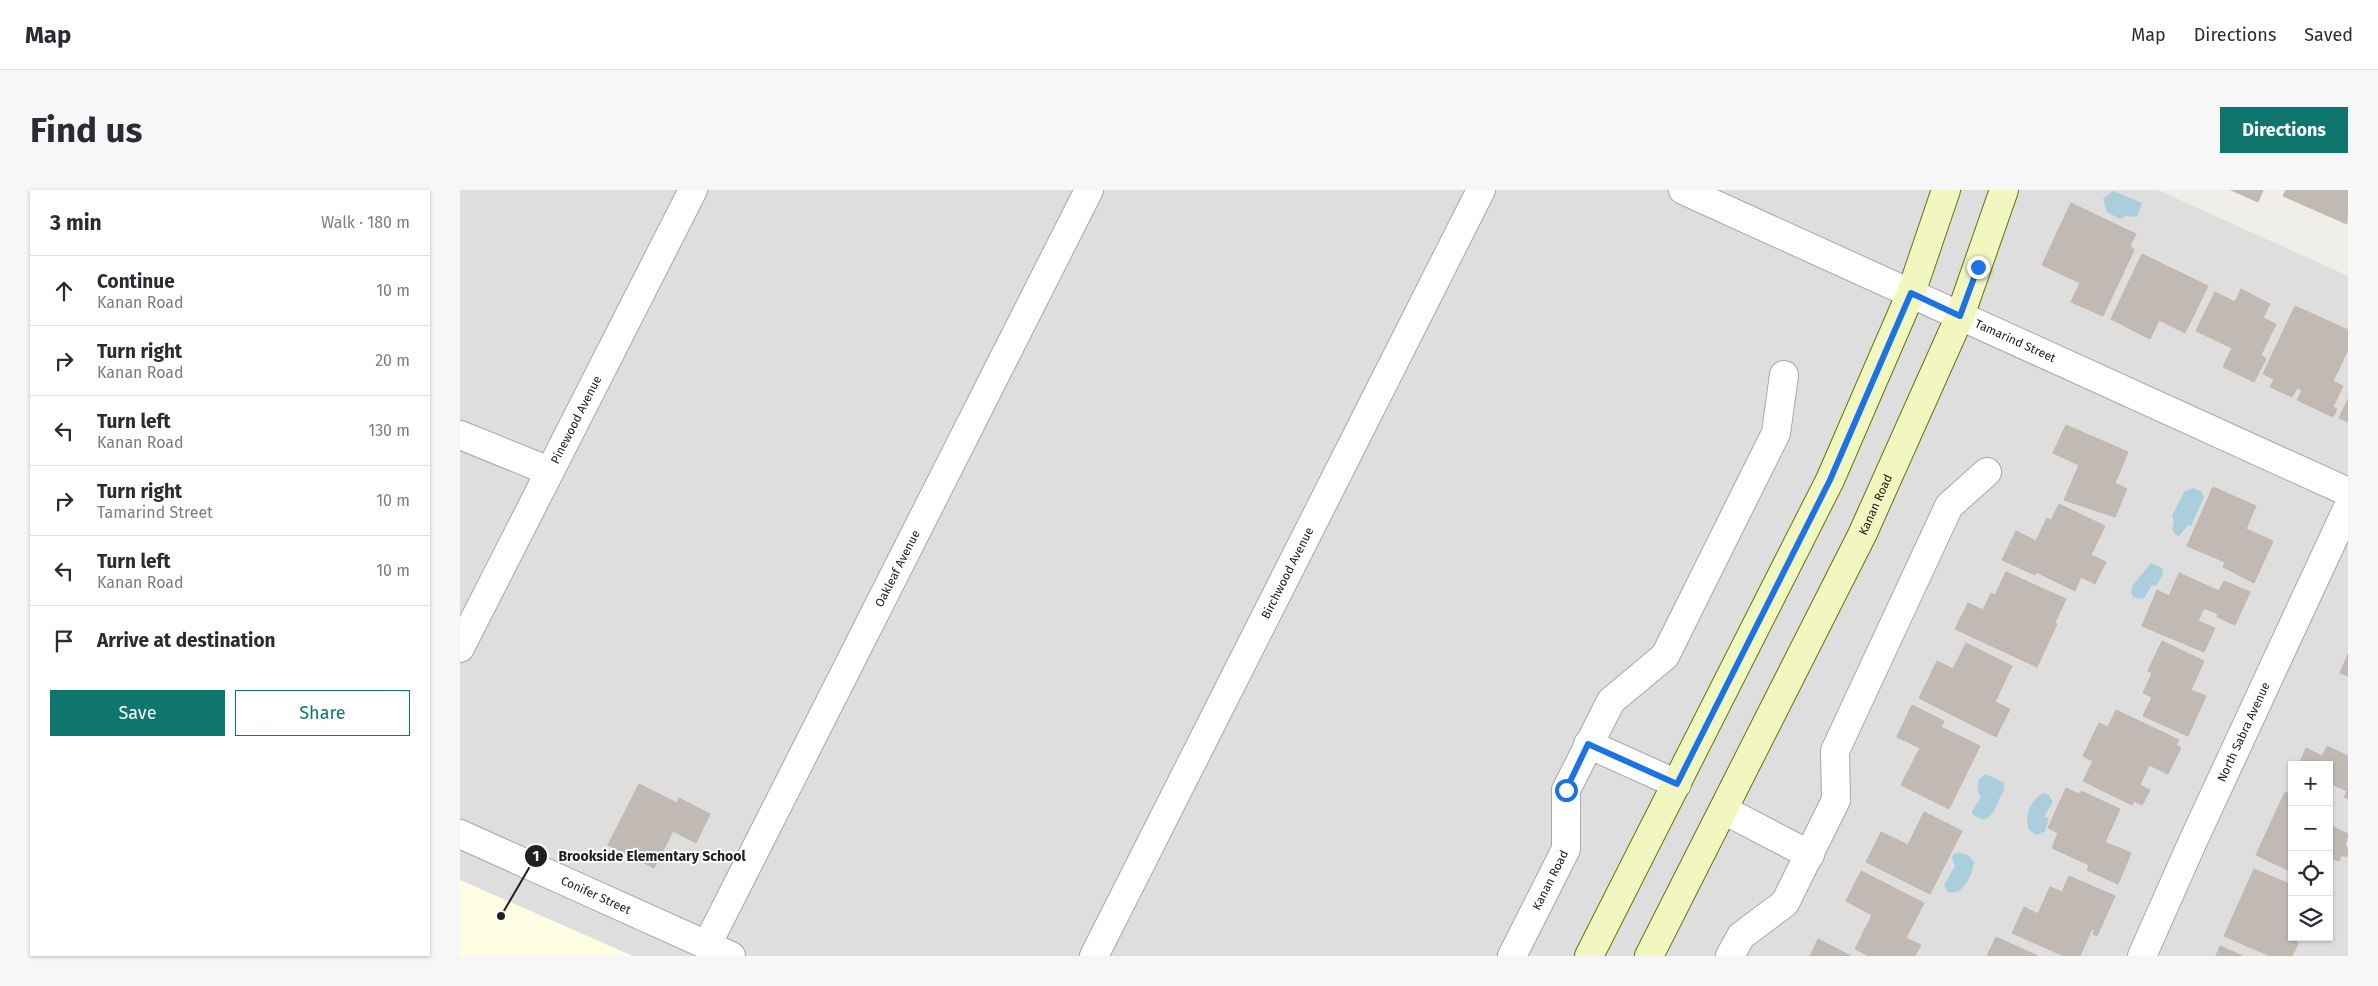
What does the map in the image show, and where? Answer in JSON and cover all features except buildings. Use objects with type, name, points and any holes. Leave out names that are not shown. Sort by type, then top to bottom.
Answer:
[{"type":"main road","points":[[1589,956],[1830,480],[1911,293],[1946,190]]},
{"type":"main road","name":"Kanan Road","points":[[1649,956],[1862,535],[1960,316],[2004,190]]},
{"type":"street","name":"Pinewood Avenue","points":[[460,648],[693,190]]},
{"type":"street","name":"Oakleaf Avenue","points":[[719,951],[1089,190]]},
{"type":"street","name":"Birchwood Avenue","points":[[1094,956],[1481,190]]},
{"type":"street","name":"Tamarind Street","points":[[1684,190],[2348,492]]},
{"type":"street","name":"Kanan Road","points":[[1512,956],[1566,849],[1566,790],[1611,701],[1665,656],[1776,433],[1784,375]]},
{"type":"street","points":[[460,435],[549,471]]},
{"type":"street","points":[[1730,956],[1741,936],[1786,903],[1836,800],[1835,751],[1950,506],[1987,472]]},
{"type":"street","name":"North Sabra Avenue","points":[[2142,956],[2193,841],[2348,507]]},
{"type":"street","points":[[1588,744],[1677,784]]},
{"type":"street","points":[[1724,810],[1810,855]]},
{"type":"street","name":"Conifer Street","points":[[460,834],[719,951]]},
{"type":"shaded area","points":[[460,190],[2158,190],[2348,276],[2348,956],[460,956]]},
{"type":"shaded area","points":[[460,880],[633,956],[460,956]]},
{"type":"water","points":[[2113,191],[2142,203],[2137,217],[2126,216],[2120,219],[2107,212],[2103,199]]},
{"type":"water","points":[[2193,488],[2201,491],[2204,497],[2191,526],[2188,525],[2179,536],[2172,529],[2174,522],[2172,516],[2184,492]]},
{"type":"water","points":[[2151,563],[2162,568],[2163,574],[2156,586],[2152,585],[2144,598],[2133,597],[2131,592],[2133,585]]},
{"type":"water","points":[[1986,774],[2004,783],[2004,791],[1994,811],[1984,820],[1973,815],[1972,811],[1981,797],[1977,790],[1979,779]]},
{"type":"water","points":[[2043,793],[2048,794],[2053,802],[2044,817],[2049,818],[2045,831],[2037,835],[2029,830],[2027,819],[2029,809],[2038,796]]},
{"type":"water","points":[[1954,854],[1968,855],[1974,862],[1973,867],[1963,888],[1959,891],[1948,892],[1944,885],[1955,866],[1952,857]]},
{"type":"place","name":"Brookside Elementary School","points":[[501,916]]},
{"type":"route","points":[[1566,790],[1588,744],[1677,784],[1830,480],[1911,293],[1960,316],[1978,267]]}]
